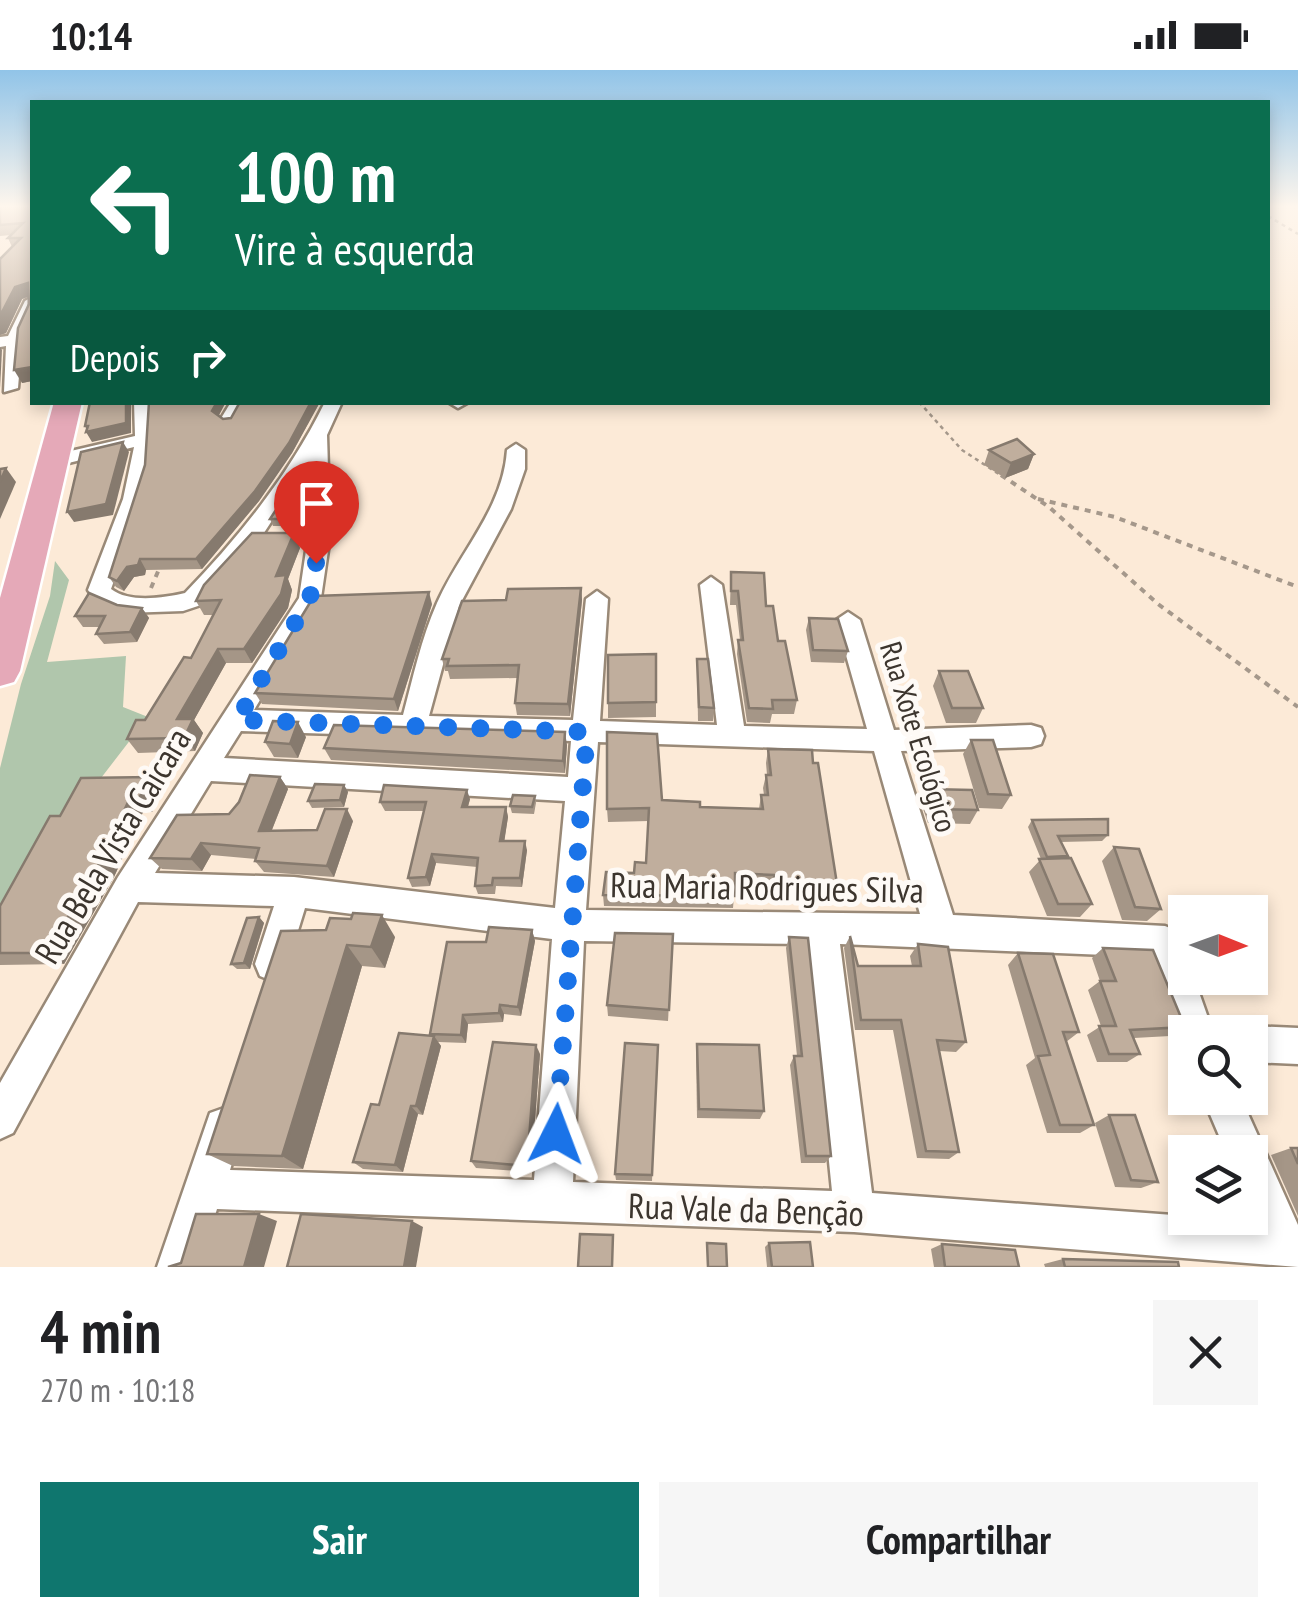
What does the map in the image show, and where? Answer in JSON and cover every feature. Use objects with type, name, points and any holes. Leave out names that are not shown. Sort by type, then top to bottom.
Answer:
[{"type":"main road","points":[[0,671],[67,405]]},
{"type":"street","points":[[30,303],[7,341],[5,389],[30,386]]},
{"type":"street","points":[[143,405],[146,439],[140,482],[99,590],[108,600],[143,604],[184,603],[193,598],[251,538],[318,436],[333,405]]},
{"type":"street","points":[[228,420],[238,405]]},
{"type":"street","name":"Rua Bela Vista Caicara","points":[[0,1120],[129,887],[310,598],[302,537],[318,436]]},
{"type":"street","points":[[52,461],[146,439]]},
{"type":"street","points":[[413,726],[447,605],[499,512],[516,450]]},
{"type":"street","points":[[251,538],[302,537]]},
{"type":"street","points":[[710,585],[732,736]]},
{"type":"street","points":[[552,1204],[569,925],[597,599]]},
{"type":"street","name":"Rua Xote Ecológico","points":[[848,620],[941,930]]},
{"type":"street","points":[[237,720],[887,741],[1031,736]]},
{"type":"street","points":[[206,769],[582,790]]},
{"type":"street","name":"Rua Maria Rodrigues Silva","points":[[129,887],[294,892],[569,925],[941,930],[1165,942],[1189,1015]]},
{"type":"street","points":[[260,1004],[294,892]]},
{"type":"street","points":[[822,931],[854,1212]]},
{"type":"street","points":[[1268,1045],[1298,1046]]},
{"type":"street","points":[[178,1267],[232,1096]]},
{"type":"street","name":"Rua Vale da Benção","points":[[205,1189],[854,1212],[1291,1255]]},
{"type":"street","points":[[1268,1202],[1291,1255]]},
{"type":"path","points":[[921,405],[962,450],[1035,498],[1158,604],[1298,707]]},
{"type":"path","points":[[1035,498],[1115,517],[1298,587]]},
{"type":"path","points":[[143,604],[164,556]]},
{"type":"green space","points":[[55,561],[69,580],[47,662],[126,656],[123,707],[148,717],[71,817],[0,931],[0,768],[21,684],[50,596]]},
{"type":"building","points":[[0,261],[30,261],[30,367],[14,370],[18,328],[29,304],[28,283],[15,287],[0,316]]},
{"type":"building","points":[[89,405],[126,405],[126,423],[86,432]]},
{"type":"building","points":[[149,405],[215,405],[212,411],[223,419],[231,418],[238,405],[309,405],[289,443],[255,491],[196,559],[140,559],[138,565],[127,567],[117,581],[109,577],[145,465]]},
{"type":"building","points":[[1017,439],[1034,454],[1011,463],[989,450]]},
{"type":"building","points":[[123,442],[106,504],[67,512],[81,452]]},
{"type":"building","points":[[302,470],[302,488],[292,510],[298,510],[294,519],[270,519]]},
{"type":"building","points":[[252,533],[294,533],[276,576],[286,575],[281,594],[244,649],[218,649],[177,719],[193,719],[184,738],[127,739],[136,720],[145,720],[184,657],[191,658],[221,600],[196,601],[204,585]]},
{"type":"building","points":[[731,572],[764,573],[766,606],[773,606],[778,641],[785,641],[797,700],[772,700],[773,709],[749,708],[738,640],[743,640],[738,591],[731,591]]},
{"type":"building","points":[[581,588],[568,704],[515,703],[519,665],[447,666],[449,659],[442,659],[462,601],[506,600],[508,589]]},
{"type":"building","points":[[429,592],[394,699],[255,693],[314,596]]},
{"type":"building","points":[[89,593],[117,605],[142,608],[130,632],[96,634],[105,616],[75,616]]},
{"type":"building","points":[[809,618],[838,619],[848,651],[813,650]]},
{"type":"building","points":[[656,654],[656,702],[608,703],[608,655]]},
{"type":"building","points":[[697,659],[708,659],[714,708],[699,707]]},
{"type":"building","points":[[939,671],[968,671],[983,708],[952,708]]},
{"type":"building","points":[[273,721],[298,722],[290,744],[265,742]]},
{"type":"building","points":[[334,725],[565,732],[563,761],[324,748]]},
{"type":"building","points":[[607,732],[657,734],[662,800],[700,802],[700,807],[763,809],[761,795],[768,795],[766,775],[771,775],[768,749],[812,750],[813,763],[818,763],[837,884],[775,883],[774,875],[735,873],[735,896],[603,895],[606,872],[634,873],[635,862],[646,863],[649,808],[607,809]]},
{"type":"building","points":[[971,740],[993,740],[1011,795],[988,794]]},
{"type":"building","points":[[250,775],[280,777],[259,831],[317,830],[325,809],[347,809],[327,866],[255,861],[259,848],[201,843],[191,859],[150,858],[177,815],[229,814],[239,802]]},
{"type":"building","points":[[150,777],[139,798],[130,798],[99,864],[47,953],[0,953],[0,906],[50,816],[60,816],[81,778]]},
{"type":"building","points":[[315,784],[344,785],[340,800],[308,801]]},
{"type":"building","points":[[384,785],[467,790],[462,807],[506,807],[500,841],[525,841],[520,878],[493,878],[492,885],[475,886],[478,858],[432,854],[426,877],[408,878],[426,802],[380,802]]},
{"type":"building","points":[[928,789],[972,790],[978,810],[935,809]]},
{"type":"building","points":[[513,795],[535,796],[532,807],[510,806]]},
{"type":"building","points":[[1108,819],[1108,835],[1058,836],[1068,856],[1047,857],[1032,820]]},
{"type":"building","points":[[1114,847],[1139,849],[1161,909],[1135,907]]},
{"type":"building","points":[[1071,858],[1092,904],[1058,904],[1039,859]]},
{"type":"building","points":[[353,913],[382,915],[371,947],[347,945],[282,1156],[207,1154],[281,931],[326,930],[330,918],[351,919]]},
{"type":"building","points":[[259,917],[244,963],[231,964],[247,918]]},
{"type":"building","points":[[489,927],[532,930],[518,1007],[500,1005],[499,1013],[463,1015],[461,1035],[430,1034],[447,942],[486,942]]},
{"type":"building","points":[[615,933],[673,934],[669,1010],[607,1005]]},
{"type":"building","points":[[850,936],[858,966],[921,966],[918,944],[948,947],[966,1042],[937,1040],[959,1152],[926,1151],[901,1020],[861,1020]]},
{"type":"building","points":[[789,937],[808,938],[831,1156],[806,1156],[794,1056],[802,1056]]},
{"type":"building","points":[[1103,948],[1153,950],[1168,995],[1172,995],[1180,1015],[1168,1015],[1168,1028],[1130,1030],[1140,1054],[1109,1054],[1099,1026],[1116,1026],[1100,981],[1116,981]]},
{"type":"building","points":[[1018,953],[1053,954],[1079,1032],[1063,1032],[1094,1125],[1060,1125],[1038,1056],[1050,1055]]},
{"type":"building","points":[[399,1033],[434,1036],[416,1106],[411,1106],[395,1165],[353,1162],[371,1104],[379,1105]]},
{"type":"building","points":[[493,1042],[536,1045],[527,1166],[471,1161]]},
{"type":"building","points":[[625,1043],[658,1045],[652,1175],[615,1174]]},
{"type":"building","points":[[697,1044],[759,1045],[764,1111],[699,1109]]},
{"type":"building","points":[[1109,1115],[1135,1115],[1158,1182],[1131,1180]]},
{"type":"building","points":[[196,1214],[259,1214],[244,1267],[168,1267],[181,1263]]},
{"type":"building","points":[[301,1214],[412,1221],[404,1267],[287,1267]]},
{"type":"building","points":[[580,1234],[613,1235],[612,1267],[578,1267]]},
{"type":"building","points":[[810,1242],[813,1267],[772,1267],[769,1243]]},
{"type":"building","points":[[707,1243],[726,1244],[727,1267],[708,1267]]},
{"type":"building","points":[[942,1244],[1015,1250],[1019,1267],[945,1267]]},
{"type":"building","points":[[1063,1259],[1178,1262],[1179,1267],[1065,1267]]},
{"type":"route","points":[[316,563],[310,598],[237,720],[587,732],[569,925],[556,1134]]}]
